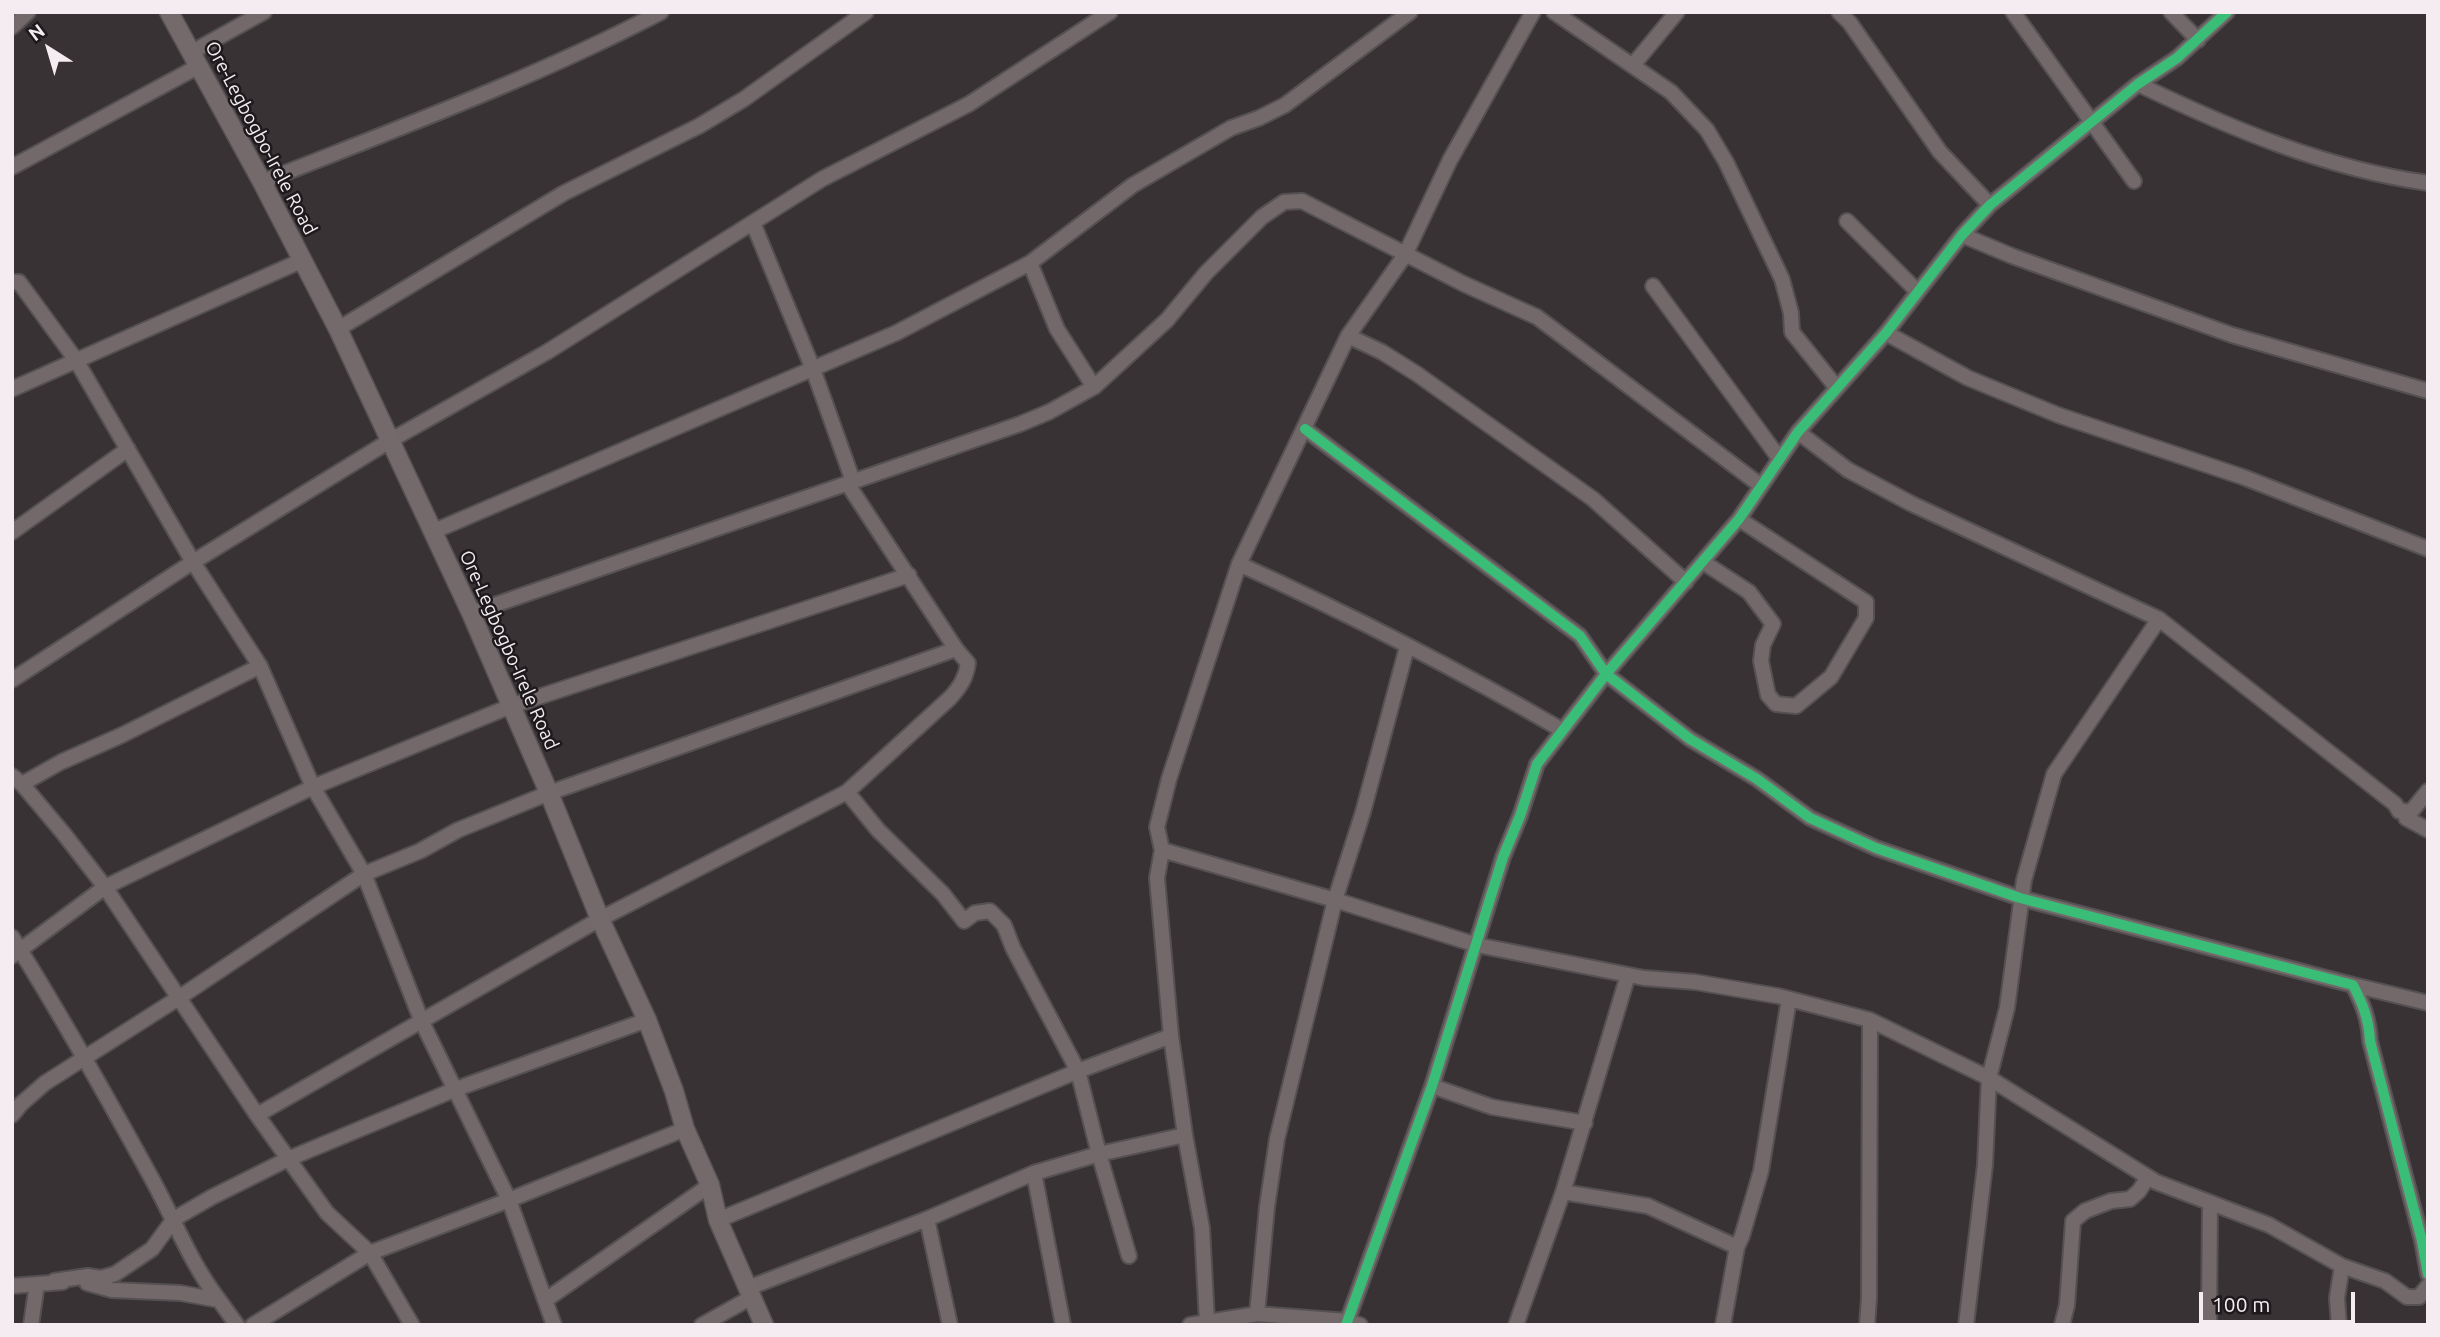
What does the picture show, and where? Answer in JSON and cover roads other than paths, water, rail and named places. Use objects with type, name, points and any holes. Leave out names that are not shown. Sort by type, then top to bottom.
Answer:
[{"type":"main road","name":"Ore-Legbogbo-Irele Road","points":[[169,12],[338,329],[471,613],[600,919],[647,1020],[674,1091],[685,1129],[710,1185],[718,1220],[764,1325]]},
{"type":"street","points":[[12,27],[28,12]]},
{"type":"street","points":[[12,167],[196,59],[264,12]]},
{"type":"street","points":[[262,182],[450,108],[605,41],[661,12]]},
{"type":"street","points":[[338,329],[564,193],[711,120],[866,12]]},
{"type":"street","points":[[12,680],[193,562],[391,440],[547,352],[822,179],[969,104],[1110,12]]},
{"type":"street","points":[[432,532],[896,333],[1030,263],[1133,185],[1231,128],[1259,118],[1284,104],[1410,12]]},
{"type":"street","points":[[1207,1322],[1202,1228],[1171,1036],[1157,878],[1162,850],[1157,827],[1169,779],[1239,564],[1348,336],[1405,255],[1450,160],[1533,12]]},
{"type":"street","points":[[1554,12],[1671,92],[1707,130],[1726,162],[1782,279],[1791,313],[1792,332],[1837,388]]},
{"type":"street","points":[[1633,65],[1677,12]]},
{"type":"street","points":[[1839,12],[1850,23],[1940,152],[1990,205]]},
{"type":"street","points":[[2013,12],[2134,181]]},
{"type":"street","points":[[2171,12],[2198,40]]},
{"type":"street","points":[[1190,1325],[1257,1314],[1351,1324],[1432,1086],[1503,857],[1537,764],[1606,674],[1739,519],[1798,432],[1886,333],[1962,235],[1990,205],[2138,84],[2177,58],[2227,12]]},
{"type":"street","points":[[2138,84],[2194,111],[2322,159],[2428,183]]},
{"type":"street","points":[[471,613],[1049,412],[1094,387],[1167,320],[1206,273],[1262,217],[1284,202],[1302,201],[1311,204],[1405,255],[1536,317],[1760,485]]},
{"type":"street","points":[[1847,221],[1917,291]]},
{"type":"street","points":[[257,1115],[600,919],[847,792],[959,688],[968,663],[956,649],[850,482],[813,369],[752,223]]},
{"type":"street","points":[[1962,235],[2012,256],[2232,335],[2428,391]]},
{"type":"street","points":[[12,389],[303,260]]},
{"type":"street","points":[[1030,263],[1057,329],[1094,387]]},
{"type":"street","points":[[12,282],[19,282],[76,360],[193,562],[260,666],[313,787],[364,874],[422,1022],[509,1200],[547,1299],[554,1325]]},
{"type":"street","points":[[1653,286],[1779,458]]},
{"type":"street","points":[[1886,333],[1968,378],[2045,410],[2243,477],[2428,549]]},
{"type":"street","points":[[1348,336],[1382,352],[1417,374],[1593,499],[1686,582]]},
{"type":"street","points":[[1305,429],[1580,636],[1606,674],[1690,739],[1757,779],[1810,818],[1876,848],[2020,898],[2428,1003]]},
{"type":"street","points":[[1798,432],[1848,470],[1912,504],[2159,619],[2395,804],[2399,811],[2404,811],[2406,818],[2428,830]]},
{"type":"street","points":[[12,532],[128,449]]},
{"type":"street","points":[[1703,562],[1749,592],[1773,624],[1763,645],[1761,661],[1768,695],[1776,704],[1796,706],[1831,677],[1866,618],[1866,602],[1739,519]]},
{"type":"street","points":[[1239,564],[1330,606],[1485,685],[1562,730]]},
{"type":"street","points":[[17,953],[105,887],[313,787],[511,706],[909,575]]},
{"type":"street","points":[[1966,1325],[1985,1165],[1989,1078],[2007,1008],[2020,898],[2054,774],[2159,619]]},
{"type":"street","points":[[1257,1314],[1267,1207],[1277,1139],[1335,900],[1363,812],[1407,647]]},
{"type":"street","points":[[12,1115],[45,1083],[364,874],[420,851],[458,830],[549,793],[956,649]]},
{"type":"street","points":[[260,666],[122,736],[17,780],[105,887],[257,1115],[327,1213],[369,1253],[412,1325]]},
{"type":"street","points":[[2406,818],[2428,790]]},
{"type":"street","points":[[847,792],[878,830],[943,894],[964,921],[982,911],[990,911],[1004,925],[1013,948],[1078,1070],[1129,1256]]},
{"type":"street","points":[[1162,850],[1477,945],[1628,975],[1695,982],[1789,999],[1870,1020],[1989,1078],[2148,1177],[2269,1225],[2342,1266],[2385,1281],[2412,1298],[2418,1297],[2427,1288]]},
{"type":"street","points":[[12,937],[17,953],[85,1059],[174,1219],[203,1279],[237,1325]]},
{"type":"street","points":[[1516,1325],[1585,1124],[1628,975]]},
{"type":"street","points":[[2353,985],[2369,1023],[2370,1041],[2422,1241],[2428,1274]]},
{"type":"street","points":[[1723,1325],[1737,1247],[1761,1171],[1789,999]]},
{"type":"street","points":[[12,1286],[88,1276],[102,1278],[116,1274],[152,1249],[174,1219],[288,1159],[456,1089],[647,1020]]},
{"type":"street","points":[[1867,1325],[1870,1020]]},
{"type":"street","points":[[718,1220],[1078,1070],[1171,1036]]},
{"type":"street","points":[[1432,1086],[1492,1107],[1585,1124]]},
{"type":"street","points":[[253,1325],[369,1253],[685,1129]]},
{"type":"street","points":[[702,1325],[750,1292],[1034,1173],[1099,1154],[1185,1135]]},
{"type":"street","points":[[1034,1173],[1063,1325]]},
{"type":"street","points":[[2062,1325],[2067,1305],[2073,1221],[2085,1211],[2111,1201],[2130,1199],[2148,1177]]},
{"type":"street","points":[[547,1299],[710,1185]]},
{"type":"street","points":[[1563,1192],[1648,1206],[1737,1247]]},
{"type":"street","points":[[2209,1325],[2210,1203]]},
{"type":"street","points":[[927,1219],[950,1325]]},
{"type":"street","points":[[2339,1325],[2337,1298],[2342,1266]]},
{"type":"street","points":[[54,1281],[89,1283],[112,1290],[180,1293],[219,1300]]},
{"type":"street","points":[[31,1325],[37,1284]]}]
